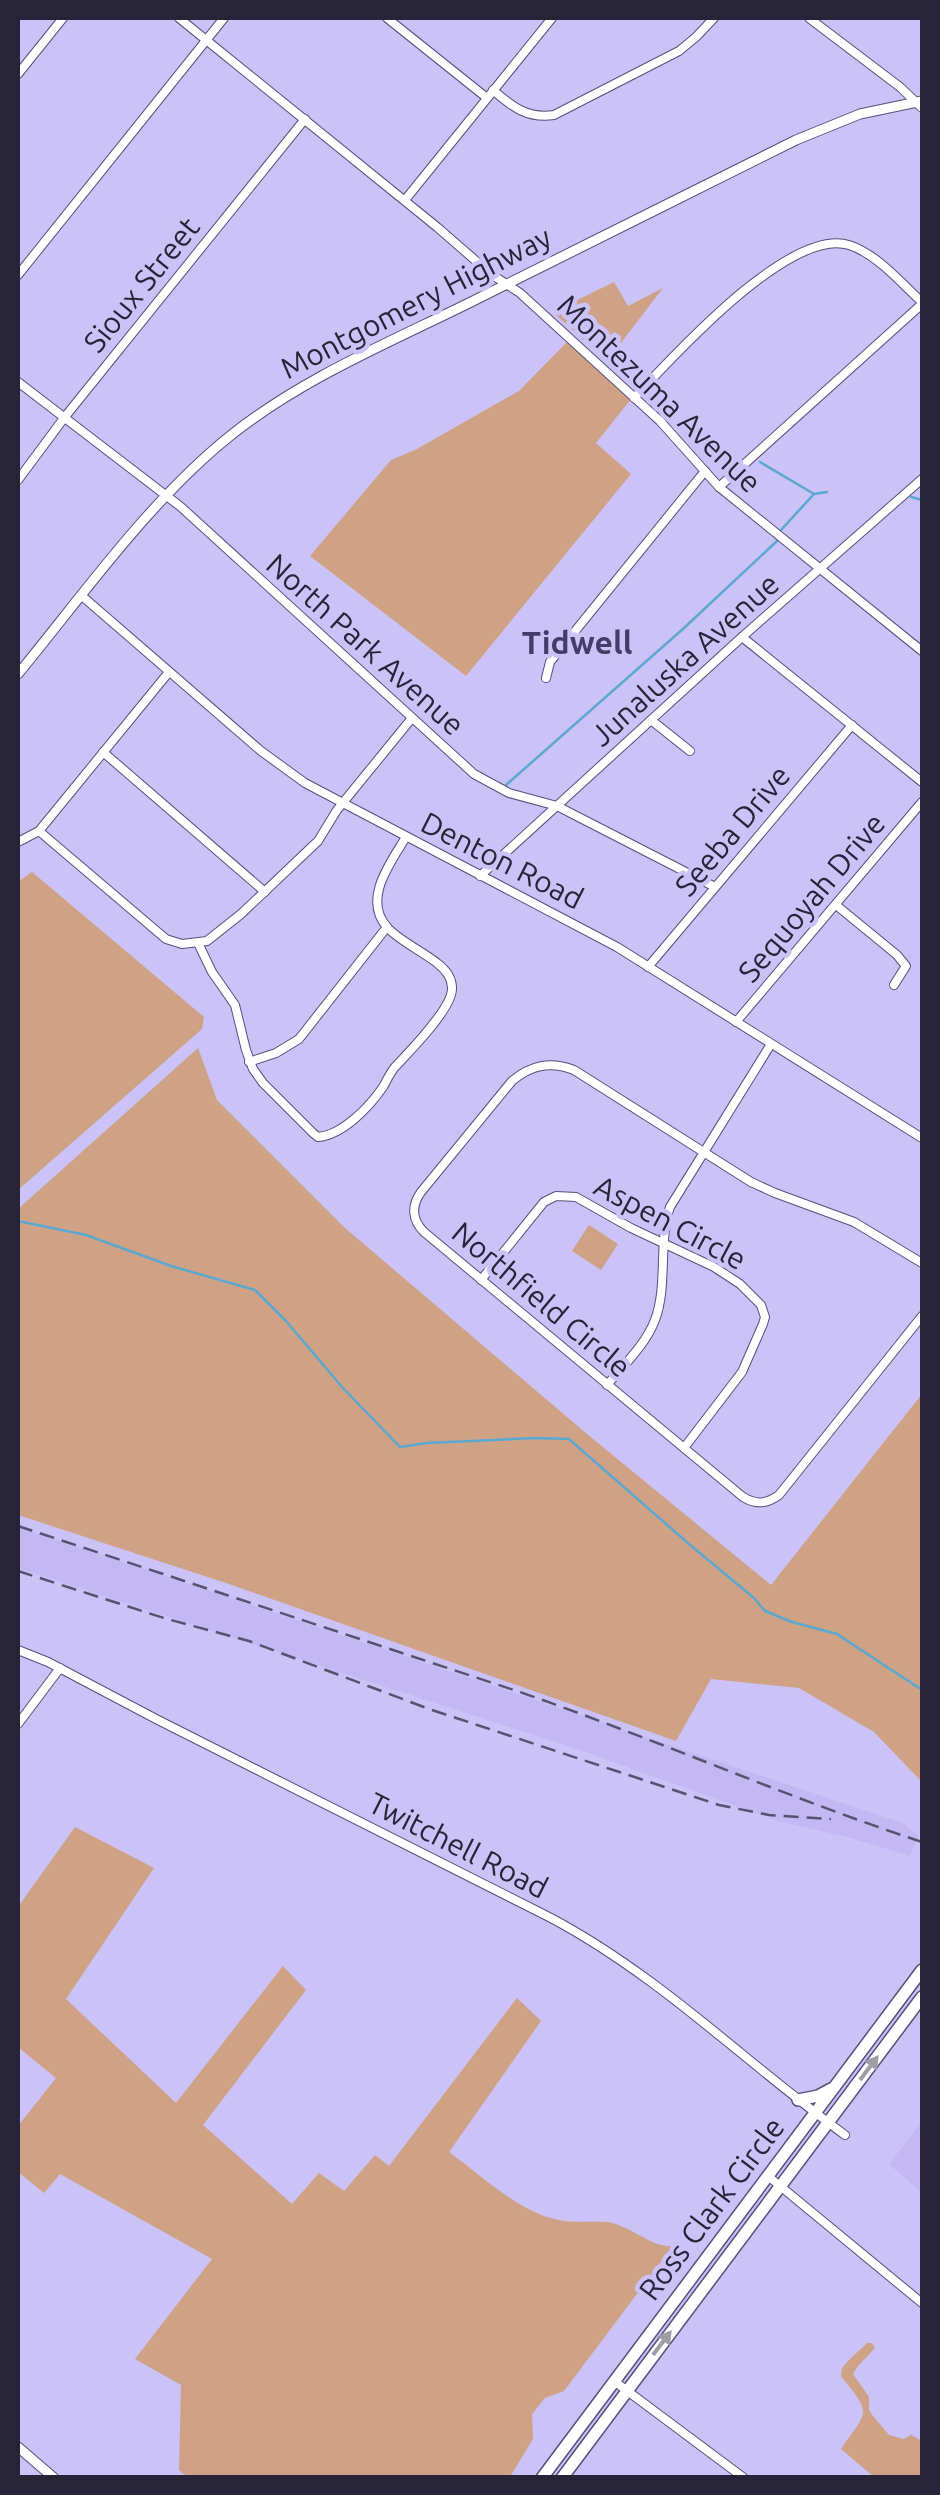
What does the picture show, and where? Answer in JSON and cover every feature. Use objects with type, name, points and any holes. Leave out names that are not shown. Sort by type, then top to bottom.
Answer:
[{"type":"highway","name":"Ross Clark Circle","points":[[542,2478],[922,1970]]},
{"type":"highway","name":"Ross Clark Circle","points":[[562,2478],[922,1997]]},
{"type":"highway","points":[[798,2100],[835,2087]]},
{"type":"main road","name":"Montgomery Highway","points":[[18,674],[166,496],[208,455],[274,404],[344,365],[819,130],[860,114],[920,104]]},
{"type":"main road","points":[[18,2447],[49,2476]]},
{"type":"street","points":[[18,74],[63,18]]},
{"type":"street","name":"Montezuma Avenue","points":[[179,18],[491,274],[520,293],[660,421],[719,487],[922,651]]},
{"type":"street","points":[[18,275],[224,18]]},
{"type":"street","points":[[387,18],[490,94],[526,114],[554,116],[679,51],[714,18]]},
{"type":"street","points":[[405,200],[552,18]]},
{"type":"street","points":[[809,18],[920,104]]},
{"type":"street","name":"Sioux Street","points":[[18,480],[304,119]]},
{"type":"street","points":[[634,398],[688,341],[748,287],[820,245],[842,244],[860,250],[922,303],[719,487]]},
{"type":"street","name":"North Park Avenue","points":[[18,382],[166,496],[486,783],[557,806],[715,886]]},
{"type":"street","points":[[546,678],[550,662],[705,472]]},
{"type":"street","name":"Junaluska Avenue","points":[[480,876],[922,479]]},
{"type":"street","name":"Denton Road","points":[[82,596],[272,760],[342,804],[598,936],[922,1138]]},
{"type":"street","points":[[742,637],[922,782]]},
{"type":"street","points":[[18,842],[38,831],[169,672]]},
{"type":"street","points":[[38,831],[166,938],[182,944],[198,943],[213,937],[318,842],[342,804],[412,718]]},
{"type":"street","points":[[650,720],[690,751]]},
{"type":"street","name":"Seeba Drive","points":[[648,967],[852,725]]},
{"type":"street","points":[[103,752],[265,892]]},
{"type":"street","name":"Sequoyah Drive","points":[[736,1022],[922,802]]},
{"type":"street","points":[[198,943],[235,1006],[249,1062],[263,1083],[318,1137],[336,1131],[362,1110],[418,1044],[448,1002],[452,989],[448,973],[440,964],[387,928],[378,905],[378,888],[406,837]]},
{"type":"street","points":[[836,905],[906,966],[894,985]]},
{"type":"street","points":[[249,1062],[287,1048],[299,1039],[387,928]]},
{"type":"street","points":[[607,1384],[655,1320],[670,1207],[771,1044]]},
{"type":"street","name":"Northfield Circle","points":[[922,1263],[854,1222],[774,1193],[574,1070],[549,1065],[524,1072],[507,1086],[414,1204],[414,1218],[420,1230],[747,1500],[772,1500],[782,1492],[922,1316]]},
{"type":"street","name":"Aspen Circle","points":[[481,1280],[544,1202],[556,1196],[576,1197],[740,1284],[757,1299],[765,1317],[737,1381],[684,1448]]},
{"type":"street","name":"Twitchell Road","points":[[18,1650],[604,1947],[846,2135]]},
{"type":"street","points":[[18,1724],[60,1668]]},
{"type":"street","points":[[768,2176],[922,2303]]},
{"type":"street","points":[[614,2381],[744,2478]]},
{"type":"shaded area","points":[[614,282],[628,306],[663,288],[607,361],[553,312]]},
{"type":"shaded area","points":[[567,342],[631,399],[596,443],[631,474],[466,676],[310,556],[391,460],[519,391]]},
{"type":"shaded area","points":[[32,872],[204,1017],[202,1029],[18,1190],[18,882]]},
{"type":"shaded area","points":[[198,1048],[217,1100],[345,1228],[771,1585],[922,1394],[922,1782],[874,1732],[799,1688],[711,1679],[676,1741],[232,1585],[18,1515],[18,1209]]},
{"type":"shaded area","points":[[589,1225],[618,1244],[601,1270],[572,1251]]},
{"type":"shaded area","points":[[18,1527],[903,1823],[918,1836],[910,1856],[778,1821],[565,1745],[18,1568]]},
{"type":"shaded area","points":[[75,1827],[154,1868],[66,1999],[176,2103],[283,1966],[306,1990],[203,2125],[292,2204],[319,2173],[344,2191],[375,2155],[389,2166],[517,1998],[541,2021],[449,2152],[512,2199],[540,2214],[568,2221],[608,2222],[657,2244],[673,2246],[564,2391],[545,2398],[532,2414],[533,2439],[510,2477],[188,2478],[179,2470],[181,2385],[135,2359],[212,2259],[60,2174],[44,2193],[18,2172],[18,2126],[56,2078],[18,2047],[18,1907]]},
{"type":"shaded area","points":[[922,2122],[922,2193],[889,2164]]},
{"type":"shaded area","points":[[867,2343],[875,2348],[853,2374],[869,2397],[869,2410],[889,2435],[904,2439],[911,2435],[922,2441],[922,2475],[917,2477],[874,2477],[841,2449],[863,2412],[858,2398],[841,2376],[842,2368]]},
{"type":"waterway","points":[[760,462],[814,494],[827,492]]},
{"type":"waterway","points":[[781,530],[813,495]]},
{"type":"waterway","points":[[911,497],[922,500]]},
{"type":"waterway","points":[[506,785],[777,541]]},
{"type":"waterway","points":[[18,1221],[86,1235],[171,1266],[255,1290],[400,1447],[569,1439],[765,1611],[837,1634],[922,1690]]},
{"type":"railway","points":[[18,1526],[520,1692],[922,1842]]},
{"type":"railway","points":[[18,1571],[249,1641],[429,1709],[719,1805],[769,1815],[831,1819]]},
{"type":"district","name":"Tidwell","points":[[577,643]]}]
